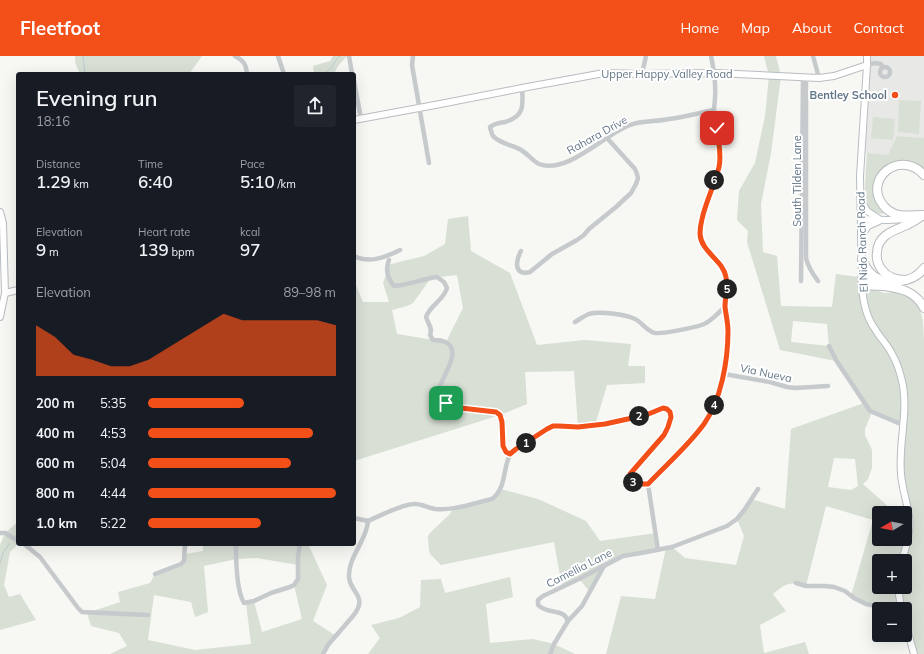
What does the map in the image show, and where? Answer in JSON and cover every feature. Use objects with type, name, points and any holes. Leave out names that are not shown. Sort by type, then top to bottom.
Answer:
[{"type":"highway","points":[[924,175],[916,167],[904,164],[893,166],[883,173],[877,189],[880,201],[885,208],[892,212],[904,215],[924,214]]},
{"type":"highway","points":[[906,280],[898,280],[887,276],[877,260],[877,248],[886,234],[912,223],[924,214]]},
{"type":"highway","points":[[862,259],[870,274],[883,280]]},
{"type":"highway","points":[[862,282],[906,280],[916,276],[924,268]]},
{"type":"highway","points":[[862,282],[868,285],[899,288],[910,292],[917,298],[924,308]]},
{"type":"street","points":[[235,56],[246,65],[247,72]]},
{"type":"street","points":[[278,56],[283,72]]},
{"type":"street","points":[[349,56],[352,72]]},
{"type":"street","points":[[413,56],[412,65],[429,163]]},
{"type":"street","points":[[642,74],[646,56]]},
{"type":"street","points":[[356,518],[368,521],[405,505],[414,504],[433,509],[447,510],[492,499],[501,489],[510,454],[547,429],[553,426],[578,427],[605,424],[646,415],[663,408],[670,412],[671,417],[666,431],[630,474],[630,478],[634,483],[648,484],[692,439],[705,423],[713,407],[724,374],[728,332],[725,307],[727,285],[726,276],[724,271],[704,245],[700,234],[700,226],[719,167],[721,155],[714,110],[715,73],[711,56]]},
{"type":"street","points":[[813,56],[819,78]]},
{"type":"street","name":"El Nido Ranch Road","points":[[867,56],[861,160],[862,282],[864,302],[870,321],[892,354],[902,378],[904,405],[901,474],[910,527],[904,554]]},
{"type":"street","name":"Upper Happy Valley Road","points":[[356,119],[604,73],[715,73],[826,78],[875,63],[881,64],[883,68]]},
{"type":"street","points":[[855,69],[862,73],[866,82]]},
{"type":"street","points":[[801,281],[805,78]]},
{"type":"street","name":"South Tilden Lane","points":[[805,78],[806,258],[810,271],[818,281]]},
{"type":"street","name":"Rahara Drive","points":[[522,88],[522,108],[518,115],[512,119],[493,124],[490,127],[491,133],[493,137],[520,149],[538,164],[548,166],[555,166],[565,163],[578,157],[630,125],[645,121],[668,120],[714,110]]},
{"type":"street","points":[[356,92],[361,118]]},
{"type":"street","points":[[521,251],[517,264],[518,269],[522,272],[530,272],[552,254],[577,240],[631,193],[638,178],[637,174],[608,138]]},
{"type":"street","points":[[861,199],[867,211],[880,220]]},
{"type":"street","points":[[0,212],[3,223],[5,293],[0,317]]},
{"type":"street","points":[[861,218],[880,220],[904,219],[924,214]]},
{"type":"street","points":[[861,238],[868,226],[880,220]]},
{"type":"street","points":[[356,257],[363,259],[384,258],[400,250]]},
{"type":"street","points":[[389,260],[387,271],[390,282],[394,286],[437,277],[444,282],[447,288],[446,293],[442,299],[428,312],[426,317],[430,324],[432,331],[430,335],[433,340],[446,342],[451,346],[453,354],[450,366],[441,385],[440,390],[442,397],[446,403],[452,407],[496,412],[500,415],[502,422],[503,446],[506,452],[510,454]]},
{"type":"street","points":[[5,293],[16,290]]},
{"type":"street","points":[[575,322],[590,314],[604,313],[624,315],[635,319],[655,333],[665,332],[705,324],[725,307]]},
{"type":"street","points":[[829,346],[836,360],[870,411],[903,425]]},
{"type":"street","name":"Via Nueva","points":[[724,374],[795,388],[828,386]]},
{"type":"street","points":[[648,484],[658,550]]},
{"type":"street","name":"Camellia Lane","points":[[568,622],[566,616],[562,613],[557,613],[542,608],[538,605],[538,600],[543,596],[623,556],[672,547],[727,526],[737,519],[758,489]]},
{"type":"street","points":[[323,654],[328,645],[357,612],[359,607],[358,596],[350,582],[349,576],[353,559],[366,530],[368,521]]},
{"type":"street","points":[[0,533],[4,533],[16,540]]},
{"type":"street","points":[[26,546],[40,557],[82,612],[148,615]]},
{"type":"street","points":[[155,574],[184,561],[185,546]]},
{"type":"street","points":[[236,546],[237,574],[241,599],[244,603],[254,601],[294,585],[298,579],[300,546]]},
{"type":"street","points":[[550,654],[554,644],[568,622],[582,606],[604,566]]},
{"type":"street","points":[[796,583],[806,586],[834,587],[845,591],[854,598],[866,604],[872,605]]},
{"type":"street","points":[[911,642],[914,654]]},
{"type":"shaded area","points":[[75,56],[202,56],[190,72],[79,72],[75,62]]},
{"type":"shaded area","points":[[333,56],[347,56],[335,72],[314,72],[313,66],[330,61]]},
{"type":"shaded area","points":[[764,56],[776,56],[781,76],[771,153],[761,204],[763,252],[777,256],[781,306],[832,307],[836,274],[858,277],[858,290],[877,290],[884,293],[900,292],[913,300],[922,315],[924,340],[924,654],[918,654],[912,639],[912,602],[872,602],[872,605],[866,604],[851,596],[872,523],[872,546],[912,546],[912,506],[907,506],[904,491],[903,425],[872,412],[865,429],[865,435],[872,450],[872,468],[868,479],[863,484],[888,506],[872,506],[872,520],[826,506],[806,586],[792,583],[781,587],[773,594],[786,611],[760,625],[764,653],[805,642],[809,654],[606,654],[621,596],[655,599],[666,548],[672,547],[685,558],[736,565],[744,536],[737,519],[751,499],[785,509],[791,429],[864,403],[836,361],[780,350],[747,242],[748,231],[737,220],[739,191],[755,163],[765,116],[769,76]],"holes":[[[793,321],[827,324],[829,346],[791,342]],[[834,458],[855,459],[858,486],[851,490],[828,487]]]},
{"type":"shaded area","name":"Bentley School","points":[[867,56],[924,56],[924,138],[898,136],[888,155],[861,153]]},
{"type":"shaded area","points":[[899,100],[921,101],[919,134],[898,132]]},
{"type":"shaded area","points":[[873,117],[895,119],[893,140],[871,138]]},
{"type":"shaded area","points":[[897,136],[924,138],[924,169],[914,163],[903,161],[893,162],[884,167],[877,175],[873,194],[881,208],[887,213],[881,214],[872,211],[866,204],[865,186],[867,153],[888,155]]},
{"type":"shaded area","points":[[468,216],[471,251],[510,273],[537,345],[585,340],[631,344],[628,366],[645,366],[645,383],[607,385],[595,425],[578,427],[574,371],[525,372],[527,404],[500,415],[356,460],[356,285],[363,302],[389,302],[383,283],[387,271],[387,265],[424,256],[445,244],[448,219]],"holes":[[[457,275],[463,308],[446,342],[397,334],[392,310],[413,303],[431,278]]]},
{"type":"shaded area","points":[[501,489],[538,499],[586,521],[600,541],[656,533],[658,550],[623,556],[604,566],[591,593],[579,579],[562,587],[554,542],[441,565],[430,554],[429,534],[450,514],[453,508],[492,499]]},
{"type":"shaded area","points":[[16,524],[16,546],[10,552],[4,585],[9,597],[20,594],[36,620],[0,630],[0,545],[5,533]]},
{"type":"shaded area","points":[[203,546],[309,546],[327,585],[313,621],[336,636],[323,654],[110,654],[127,646],[119,633],[91,626],[87,613],[120,602],[118,592],[150,583],[155,574],[181,564],[185,554],[203,551]],"holes":[[[257,558],[298,565],[298,579],[294,585],[302,619],[262,632],[254,601],[246,603],[251,644],[195,650],[148,640],[154,595],[191,602],[195,617],[208,612],[204,566],[236,559]]]},
{"type":"shaded area","points":[[510,577],[513,597],[486,604],[490,643],[533,639],[554,644],[575,654],[368,654],[380,638],[371,625],[399,618],[420,607],[421,580],[441,579],[445,593]]},
{"type":"waterway","points":[[83,56],[85,72]]},
{"type":"waterway","points":[[327,72],[340,56]]},
{"type":"waterway","points":[[0,564],[3,553],[9,544]]},
{"type":"place","name":"Bentley School","points":[[895,95]]},
{"type":"route","points":[[446,403],[452,407],[496,412],[500,415],[502,422],[503,446],[506,452],[510,454],[553,426],[578,427],[605,424],[646,415],[658,409],[667,409],[670,412],[671,417],[664,435],[630,474],[630,478],[634,483],[648,484],[692,439],[705,423],[713,407],[724,374],[728,332],[725,307],[727,285],[726,276],[720,264],[710,254],[704,245],[700,234],[700,226],[719,167],[721,155],[717,128]]}]
